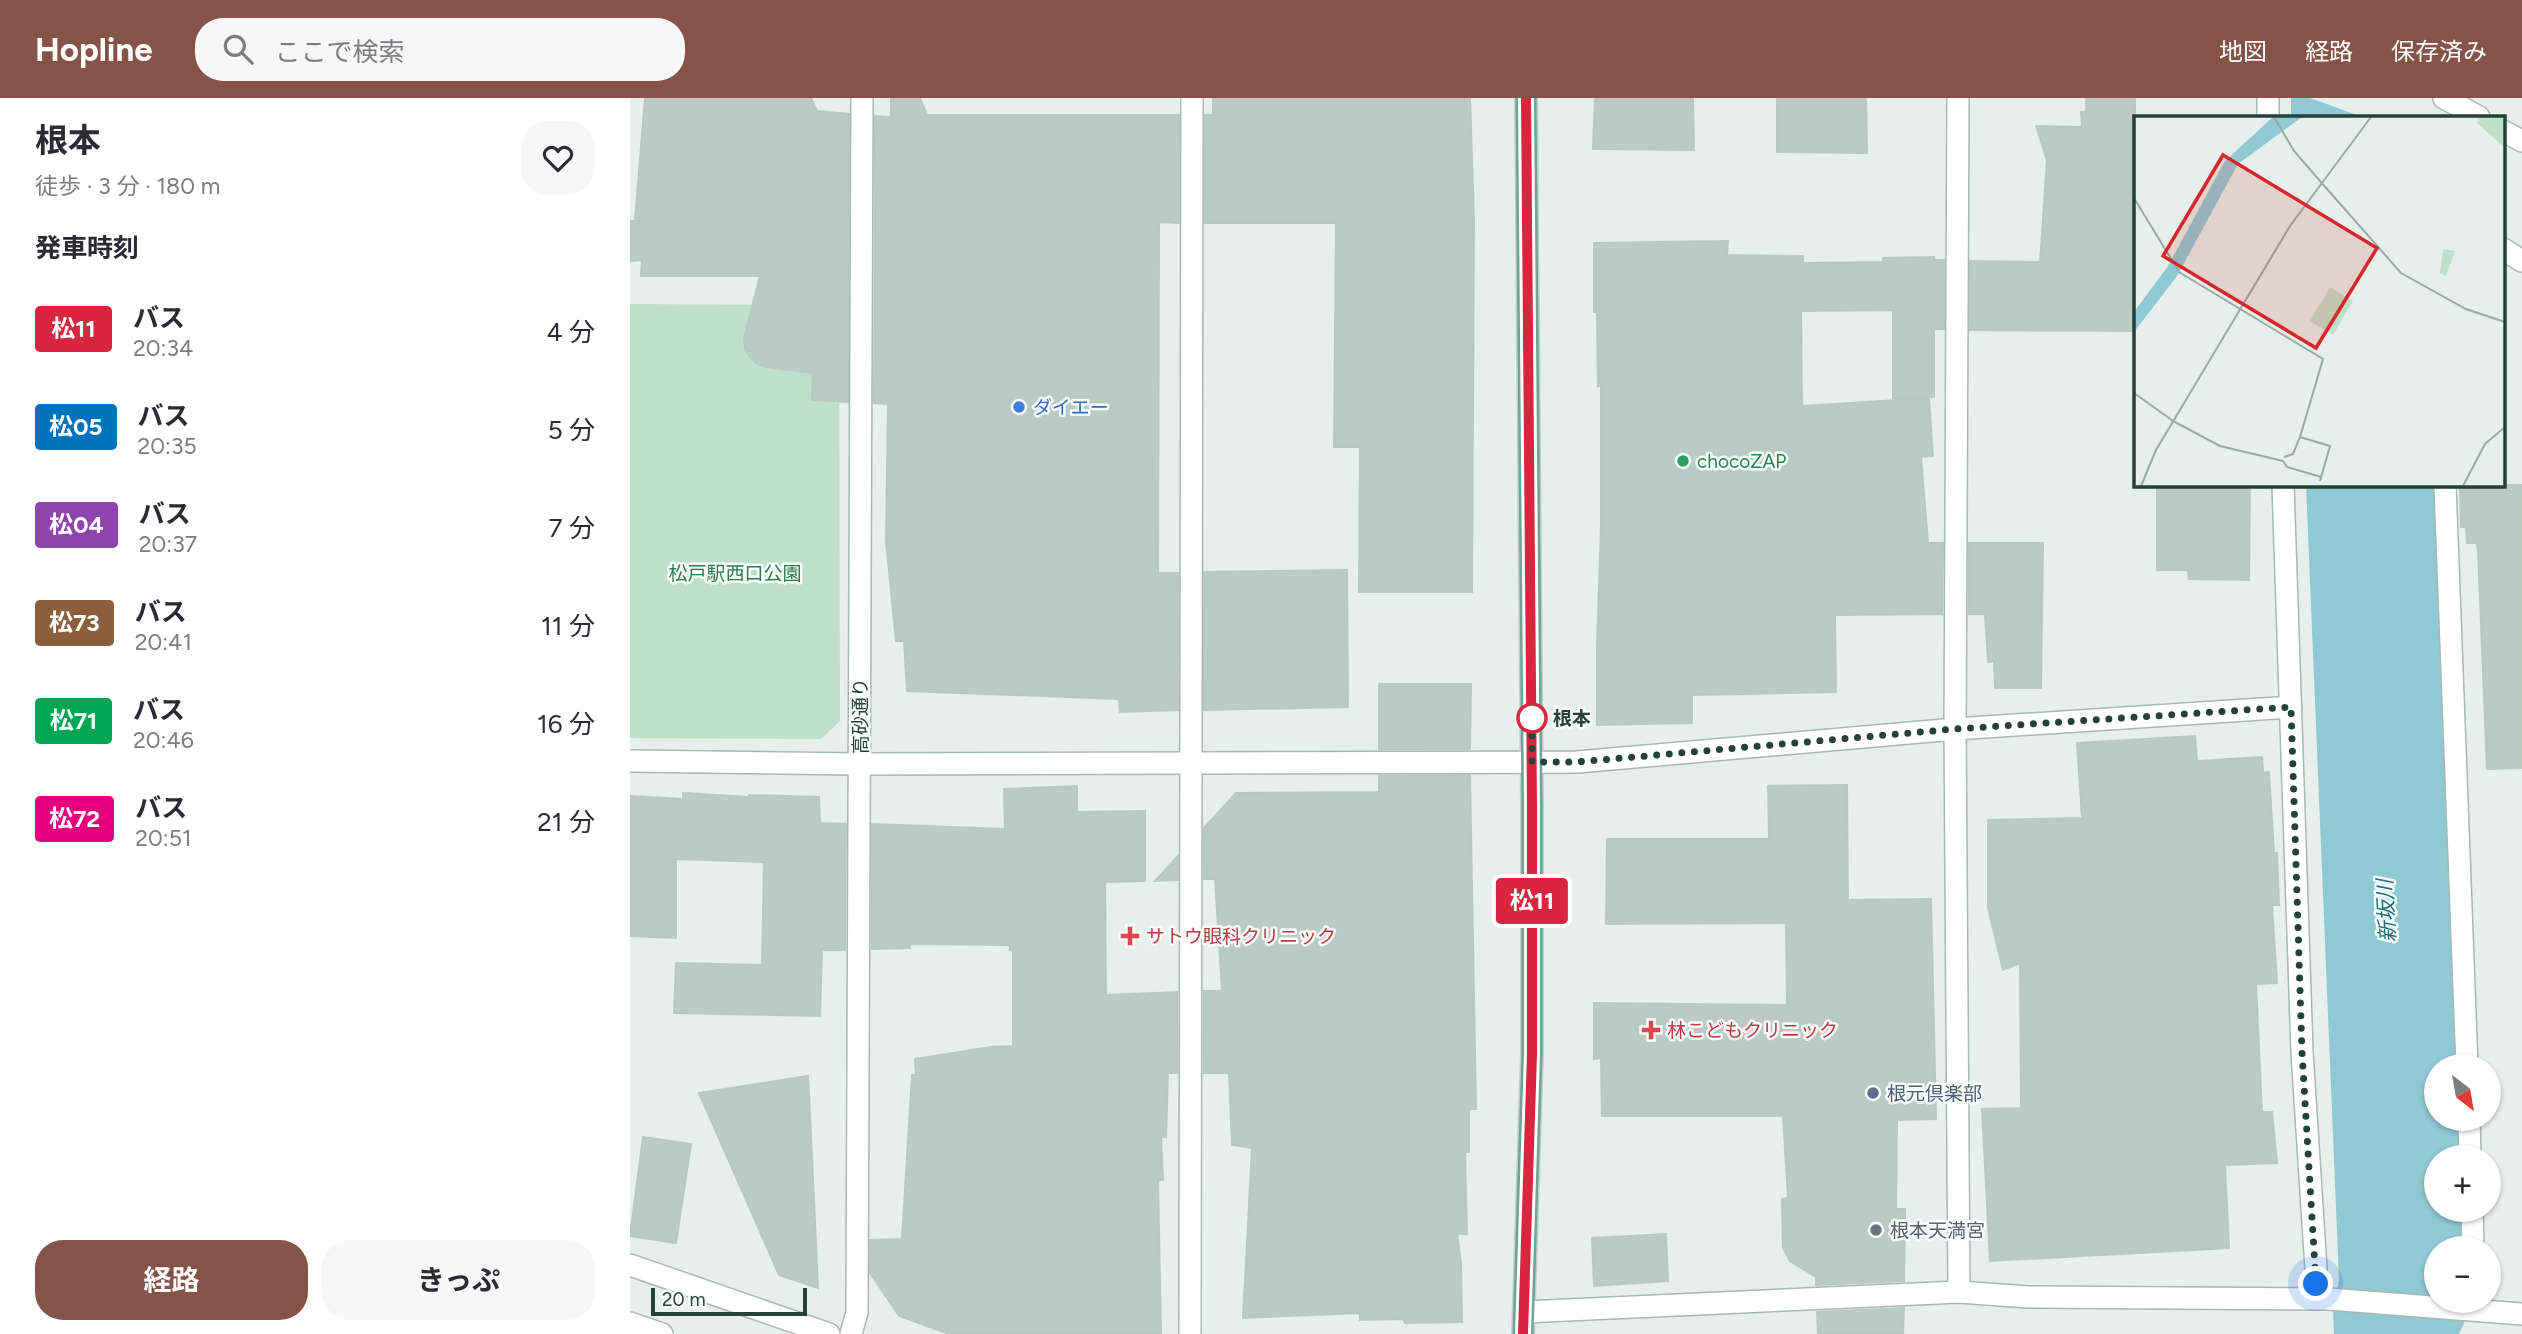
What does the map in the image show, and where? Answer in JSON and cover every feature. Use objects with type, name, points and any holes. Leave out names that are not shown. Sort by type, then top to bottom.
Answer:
[{"type":"main road","points":[[1523,1334],[1532,1054],[1526,98]]},
{"type":"street","name":"高砂通り","points":[[851,1334],[857,1312],[862,98]]},
{"type":"street","points":[[1190,1334],[1192,98]]},
{"type":"street","points":[[1958,98],[1955,729],[1959,1292]]},
{"type":"street","points":[[2267,98],[2268,116]]},
{"type":"street","points":[[2447,103],[2477,116]]},
{"type":"street","points":[[2504,132],[2522,141]]},
{"type":"street","points":[[2504,249],[2522,261]]},
{"type":"street","points":[[2283,486],[2302,1052],[2316,1269],[2323,1299]]},
{"type":"street","points":[[2445,486],[2467,1054]]},
{"type":"street","points":[[630,761],[860,764],[1577,762],[1955,729],[2291,707]]},
{"type":"street","points":[[630,1265],[829,1334]]},
{"type":"street","points":[[1524,1312],[1959,1292],[2028,1297],[2323,1299],[2424,1304]]},
{"type":"street","points":[[2501,1310],[2522,1314]]},
{"type":"street","points":[[630,1323],[662,1334]]},
{"type":"green space","name":"松戸駅西口公園","points":[[630,304],[839,305],[840,721],[821,739],[630,738]]},
{"type":"water","points":[[2291,98],[2421,98],[2422,116],[2291,116]]},
{"type":"water","name":"新坂川","points":[[2306,486],[2435,486],[2457,1054],[2424,1054],[2424,1131],[2461,1131],[2461,1145],[2424,1145],[2424,1222],[2465,1222],[2465,1236],[2424,1236],[2424,1313],[2465,1313],[2459,1334],[2334,1334],[2333,1310],[2339,1280]]},
{"type":"pier","points":[[2310,98],[2423,98],[2425,116],[2359,116]]},
{"type":"building","points":[[645,98],[811,98],[817,111],[849,114],[848,402],[812,400],[813,373],[766,367],[757,364],[750,357],[745,349],[744,338],[760,276],[641,276],[642,260],[630,261],[631,221],[635,221]]},
{"type":"building","points":[[891,98],[920,98],[927,115],[1179,115],[1179,223],[1159,222],[1158,573],[1178,573],[1178,710],[1120,712],[1119,699],[907,691],[904,641],[896,641],[886,541],[888,404],[874,403],[875,116],[891,117]]},
{"type":"building","points":[[1213,98],[1470,98],[1474,220],[1472,592],[1359,592],[1360,447],[1334,447],[1336,223],[1205,223],[1205,115],[1213,115]]},
{"type":"building","points":[[1595,98],[1693,98],[1694,150],[1593,149]]},
{"type":"building","points":[[1777,98],[1866,98],[1867,153],[1777,152]]},
{"type":"building","points":[[2086,98],[2135,98],[2134,331],[1970,330],[1970,261],[2040,262],[2047,160],[2036,126],[2082,127],[2081,112],[2086,112]]},
{"type":"building","points":[[1728,241],[1727,255],[1803,256],[1803,263],[1883,262],[1883,258],[1934,257],[1934,260],[1944,260],[1944,329],[1934,329],[1934,397],[1893,398],[1893,310],[1801,311],[1802,406],[1929,398],[1933,456],[1921,457],[1928,543],[1943,543],[1942,614],[1835,615],[1836,692],[1692,695],[1692,723],[1597,725],[1601,386],[1598,386],[1597,312],[1594,312],[1594,243]]},
{"type":"building","points":[[2522,485],[2522,768],[2487,769],[2478,551],[2477,543],[2467,543],[2466,527],[2461,527],[2460,486]]},
{"type":"building","points":[[2157,486],[2250,486],[2249,580],[2189,579],[2188,570],[2157,570]]},
{"type":"building","points":[[1969,543],[2043,543],[2041,688],[1995,688],[1994,661],[1988,662],[1985,614],[1969,614]]},
{"type":"building","points":[[1347,570],[1348,707],[1204,710],[1204,572]]},
{"type":"building","points":[[1379,684],[1471,684],[1470,749],[1379,749]]},
{"type":"building","points":[[2195,736],[2197,761],[2262,757],[2263,773],[2269,772],[2279,905],[2272,905],[2277,983],[2256,984],[2262,1112],[2272,1112],[2277,1163],[2225,1165],[2229,1248],[1990,1261],[1982,1109],[2021,1108],[2020,963],[2003,970],[1988,908],[1988,820],[2082,818],[2077,743]]},
{"type":"building","points":[[1470,775],[1476,1109],[1469,1109],[1469,1152],[1465,1152],[1467,1234],[1457,1234],[1461,1263],[1462,1322],[1405,1323],[1403,1319],[1360,1320],[1360,1313],[1243,1318],[1252,1148],[1232,1145],[1229,1073],[1204,1073],[1204,991],[1222,991],[1215,879],[1204,879],[1204,828],[1236,793],[1379,792],[1379,776]]},
{"type":"building","points":[[1847,785],[1848,900],[1931,899],[1936,1119],[1897,1120],[1896,1209],[1905,1209],[1904,1281],[1816,1285],[1816,1277],[1790,1261],[1783,1248],[1782,1199],[1788,1198],[1783,1116],[1602,1116],[1601,1058],[1594,1059],[1594,1003],[1787,1005],[1786,923],[1606,924],[1607,839],[1769,839],[1768,786]]},
{"type":"building","points":[[1077,786],[1077,812],[1145,811],[1145,881],[1105,882],[1106,995],[1177,992],[1177,1073],[1168,1073],[1166,1137],[1161,1137],[1163,1180],[1158,1180],[1161,1334],[949,1334],[899,1316],[870,1273],[870,1240],[902,1239],[912,1075],[916,1075],[915,1059],[1013,1046],[1013,950],[1010,950],[1010,945],[910,944],[910,948],[872,949],[872,824],[1005,829],[1004,789]]},
{"type":"building","points":[[683,793],[819,797],[820,823],[846,824],[845,950],[822,950],[820,1016],[674,1013],[676,963],[762,965],[764,862],[676,859],[676,938],[630,936],[630,796],[683,799]]},
{"type":"building","points":[[1178,856],[1178,880],[1155,881]]},
{"type":"building","points":[[808,1076],[818,1288],[779,1275],[699,1093]]},
{"type":"building","points":[[643,1137],[691,1144],[676,1243],[630,1236]]},
{"type":"building","points":[[1666,1234],[1668,1281],[1594,1286],[1592,1238]]},
{"type":"building","points":[[1904,1308],[1903,1334],[1818,1334],[1817,1312]]},
{"type":"bus line","name":"松11","points":[[1523,1334],[1532,1054],[1526,98]]},
{"type":"place","name":"ダイエー","points":[[1019,407]]},
{"type":"place","name":"chocoZAP","points":[[1683,461]]},
{"type":"place","name":"根本","points":[[1532,718]]},
{"type":"place","name":"サトウ眼科クリニック","points":[[1130,936]]},
{"type":"place","name":"林こどもクリニック","points":[[1651,1030]]},
{"type":"place","name":"根元倶楽部","points":[[1873,1093]]},
{"type":"place","name":"根本天満宮","points":[[1876,1230]]},
{"type":"route","points":[[1532,718],[1532,708],[1532,762],[1577,762],[1955,729],[2291,707],[2302,1052],[2316,1284]]}]
